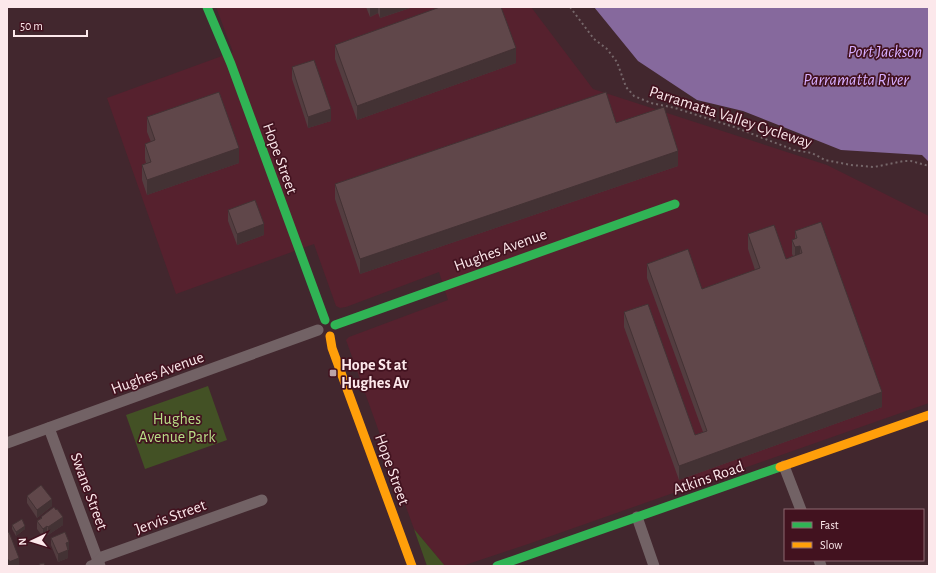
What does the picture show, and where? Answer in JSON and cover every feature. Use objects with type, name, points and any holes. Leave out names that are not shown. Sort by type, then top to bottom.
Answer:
[{"type":"street","name":"Hope Street","points":[[207,7],[236,79],[325,320]]},
{"type":"street","name":"Hughes Avenue","points":[[335,325],[675,204]]},
{"type":"street","points":[[325,320],[331,320],[335,325],[336,330],[330,336],[324,336],[318,330],[319,325],[325,320]]},
{"type":"street","name":"Hughes Avenue","points":[[7,443],[318,330]]},
{"type":"street","name":"Hope Street","points":[[330,336],[332,348],[412,566]]},
{"type":"street","name":"Atkins Road","points":[[497,566],[929,415]]},
{"type":"street","name":"Swane Street","points":[[49,428],[96,564]]},
{"type":"street","points":[[784,466],[800,509]]},
{"type":"street","name":"Jervis Street","points":[[96,564],[102,557],[262,500]]},
{"type":"street","points":[[637,517],[654,566]]},
{"type":"path","name":"Parramatta Valley Cycleway","points":[[570,8],[594,39],[607,49],[617,62],[626,87],[634,96],[651,103],[675,108],[734,127],[794,150],[812,154],[825,160],[851,165],[874,167],[904,161],[911,161],[929,166]]},
{"type":"shaded area","points":[[216,7],[531,7],[593,89],[827,165],[929,216],[929,403],[534,542],[462,566],[445,566],[414,529],[346,340],[349,337],[448,300],[439,272],[340,308],[336,306],[314,244],[176,294],[107,98],[233,52]]},
{"type":"green space","name":"Hughes Avenue Park","points":[[208,386],[227,440],[145,469],[126,415]]},
{"type":"green space","points":[[414,529],[445,566],[427,566]]},
{"type":"water","name":"Parramatta River","points":[[594,7],[929,7],[929,162],[922,155],[841,150],[743,111],[697,100],[638,61]]},
{"type":"building","points":[[440,7],[501,7],[516,48],[357,106],[335,45]]},
{"type":"building","points":[[314,60],[331,109],[308,117],[292,67]]},
{"type":"building","points":[[219,92],[239,148],[147,180],[142,165],[151,162],[145,144],[155,140],[147,117]]},
{"type":"building","points":[[606,92],[616,123],[664,107],[678,151],[360,259],[335,184]]},
{"type":"building","points":[[255,200],[264,224],[237,234],[228,210]]},
{"type":"building","points":[[821,222],[882,392],[679,466],[624,312],[648,304],[695,435],[707,431],[647,264],[688,249],[702,289],[760,268],[748,234],[774,225],[786,259],[802,253],[800,246],[795,247],[792,240],[797,238],[795,231]]},
{"type":"building","points":[[41,485],[52,499],[37,510],[27,496]]},
{"type":"building","points":[[54,507],[63,517],[43,529],[37,521]]},
{"type":"building","points":[[22,519],[25,526],[16,532],[12,525]]},
{"type":"building","points":[[9,532],[19,558],[9,562],[9,560],[7,560],[7,533]]},
{"type":"building","points":[[65,532],[69,542],[66,543],[68,550],[58,554],[51,538]]},
{"type":"building","points":[[44,563],[45,566],[40,566],[39,564]]},
{"type":"traffic: fast","points":[[207,7],[231,64],[325,320]]},
{"type":"traffic: fast","points":[[335,325],[675,204]]},
{"type":"traffic: fast","points":[[497,566],[780,467]]},
{"type":"traffic: slow","points":[[330,336],[332,348],[412,566]]},
{"type":"traffic: slow","points":[[780,467],[929,415]]},
{"type":"place","name":"Hope St at Hughes Av","points":[[333,373]]},
{"type":"water label","name":"Port Jackson","points":[[885,51]]}]
